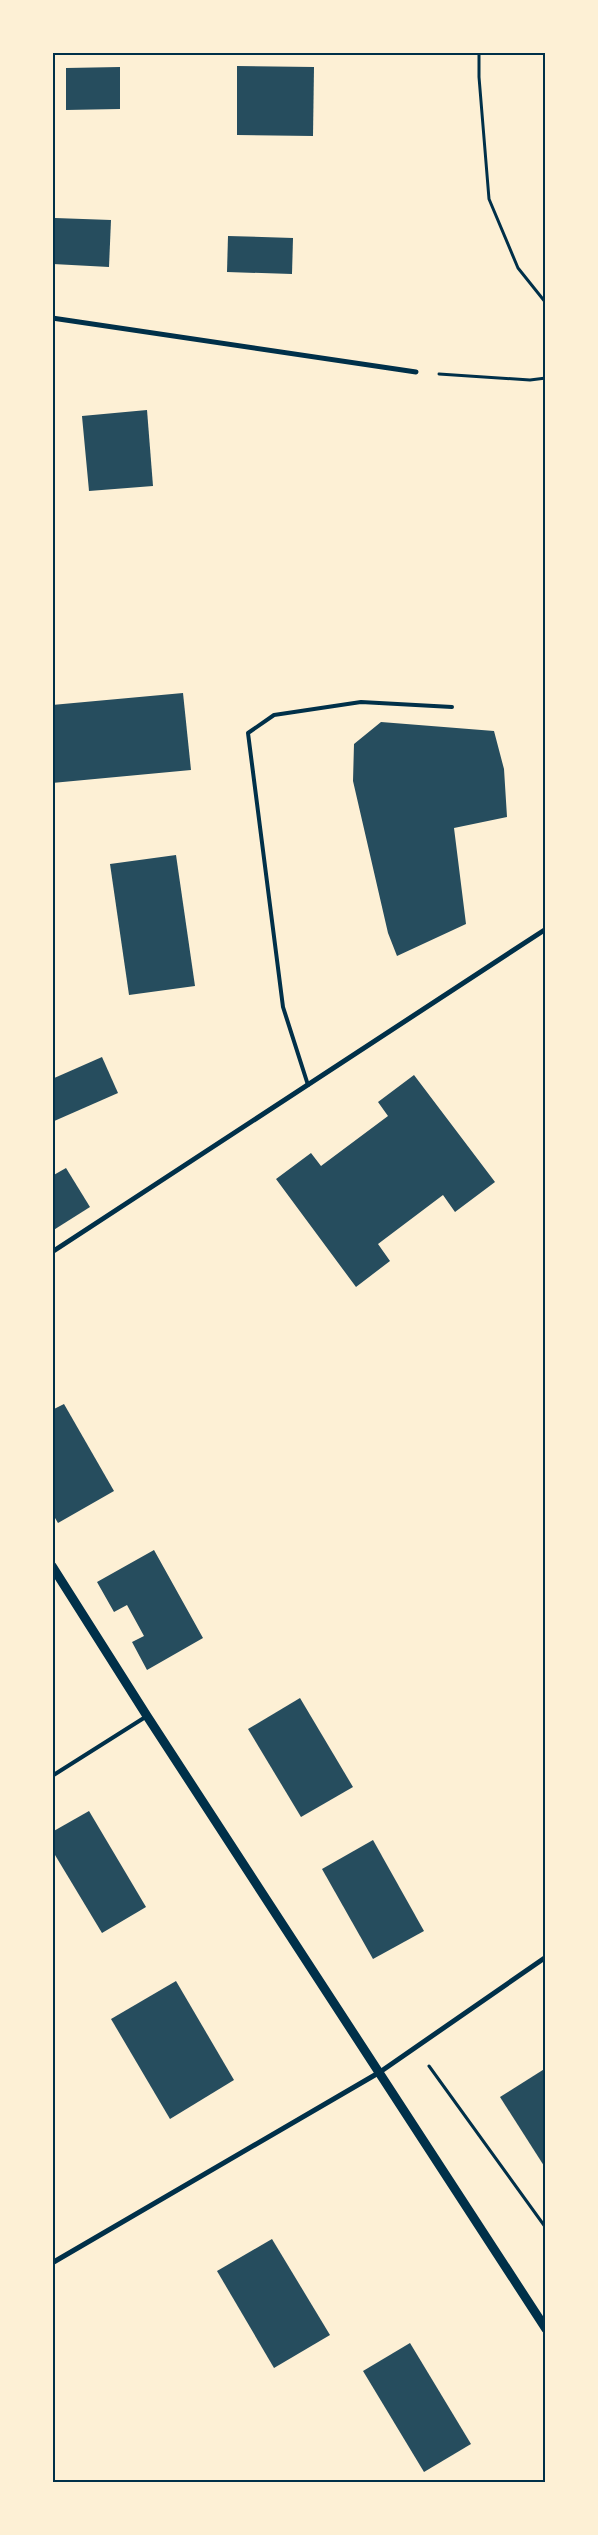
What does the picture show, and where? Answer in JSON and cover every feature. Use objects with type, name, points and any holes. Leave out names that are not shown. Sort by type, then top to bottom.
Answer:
[{"type":"street","points":[[52,318],[416,372]]},
{"type":"street","points":[[52,1252],[546,929]]},
{"type":"street","points":[[52,1566],[147,1716],[546,2329]]},
{"type":"street","points":[[52,2263],[380,2072],[546,1957]]},
{"type":"lane","points":[[308,1084],[283,1007],[248,733],[274,715],[361,702],[452,707]]},
{"type":"lane","points":[[52,1776],[147,1716]]},
{"type":"path","points":[[479,52],[478,77],[488,199],[518,268],[546,303]]},
{"type":"path","points":[[416,372],[530,380],[546,378]]},
{"type":"path","points":[[416,2047],[546,2228]]},
{"type":"building","points":[[237,66],[314,67],[313,136],[237,135]]},
{"type":"building","points":[[120,67],[120,109],[66,110],[66,68]]},
{"type":"building","points":[[55,218],[111,220],[109,267],[53,264]]},
{"type":"building","points":[[228,236],[293,238],[292,274],[227,272]]},
{"type":"building","points":[[147,410],[153,486],[89,491],[82,416]]},
{"type":"building","points":[[183,693],[191,770],[52,783],[52,705]]},
{"type":"building","points":[[381,722],[494,731],[504,769],[507,817],[454,828],[466,924],[397,956],[388,933],[353,781],[354,744]]},
{"type":"building","points":[[176,855],[195,986],[129,995],[110,864]]},
{"type":"building","points":[[102,1057],[118,1093],[52,1122],[52,1079]]},
{"type":"building","points":[[414,1075],[495,1182],[455,1212],[443,1195],[378,1244],[390,1261],[356,1287],[276,1179],[311,1153],[321,1166],[388,1116],[378,1102]]},
{"type":"building","points":[[66,1168],[90,1207],[52,1231],[52,1176]]},
{"type":"building","points":[[64,1404],[114,1491],[58,1523],[52,1513],[52,1410]]},
{"type":"building","points":[[154,1550],[203,1638],[147,1670],[132,1642],[144,1636],[127,1605],[114,1612],[97,1582]]},
{"type":"building","points":[[300,1698],[353,1787],[301,1817],[248,1729]]},
{"type":"building","points":[[89,1811],[146,1907],[102,1933],[52,1850],[52,1832]]},
{"type":"building","points":[[373,1840],[424,1931],[373,1959],[322,1869]]},
{"type":"building","points":[[176,1981],[234,2080],[170,2119],[111,2019]]},
{"type":"building","points":[[546,2068],[546,2169],[500,2097]]},
{"type":"building","points":[[272,2239],[330,2335],[274,2368],[217,2271]]},
{"type":"building","points":[[410,2343],[471,2444],[424,2472],[363,2371]]}]
